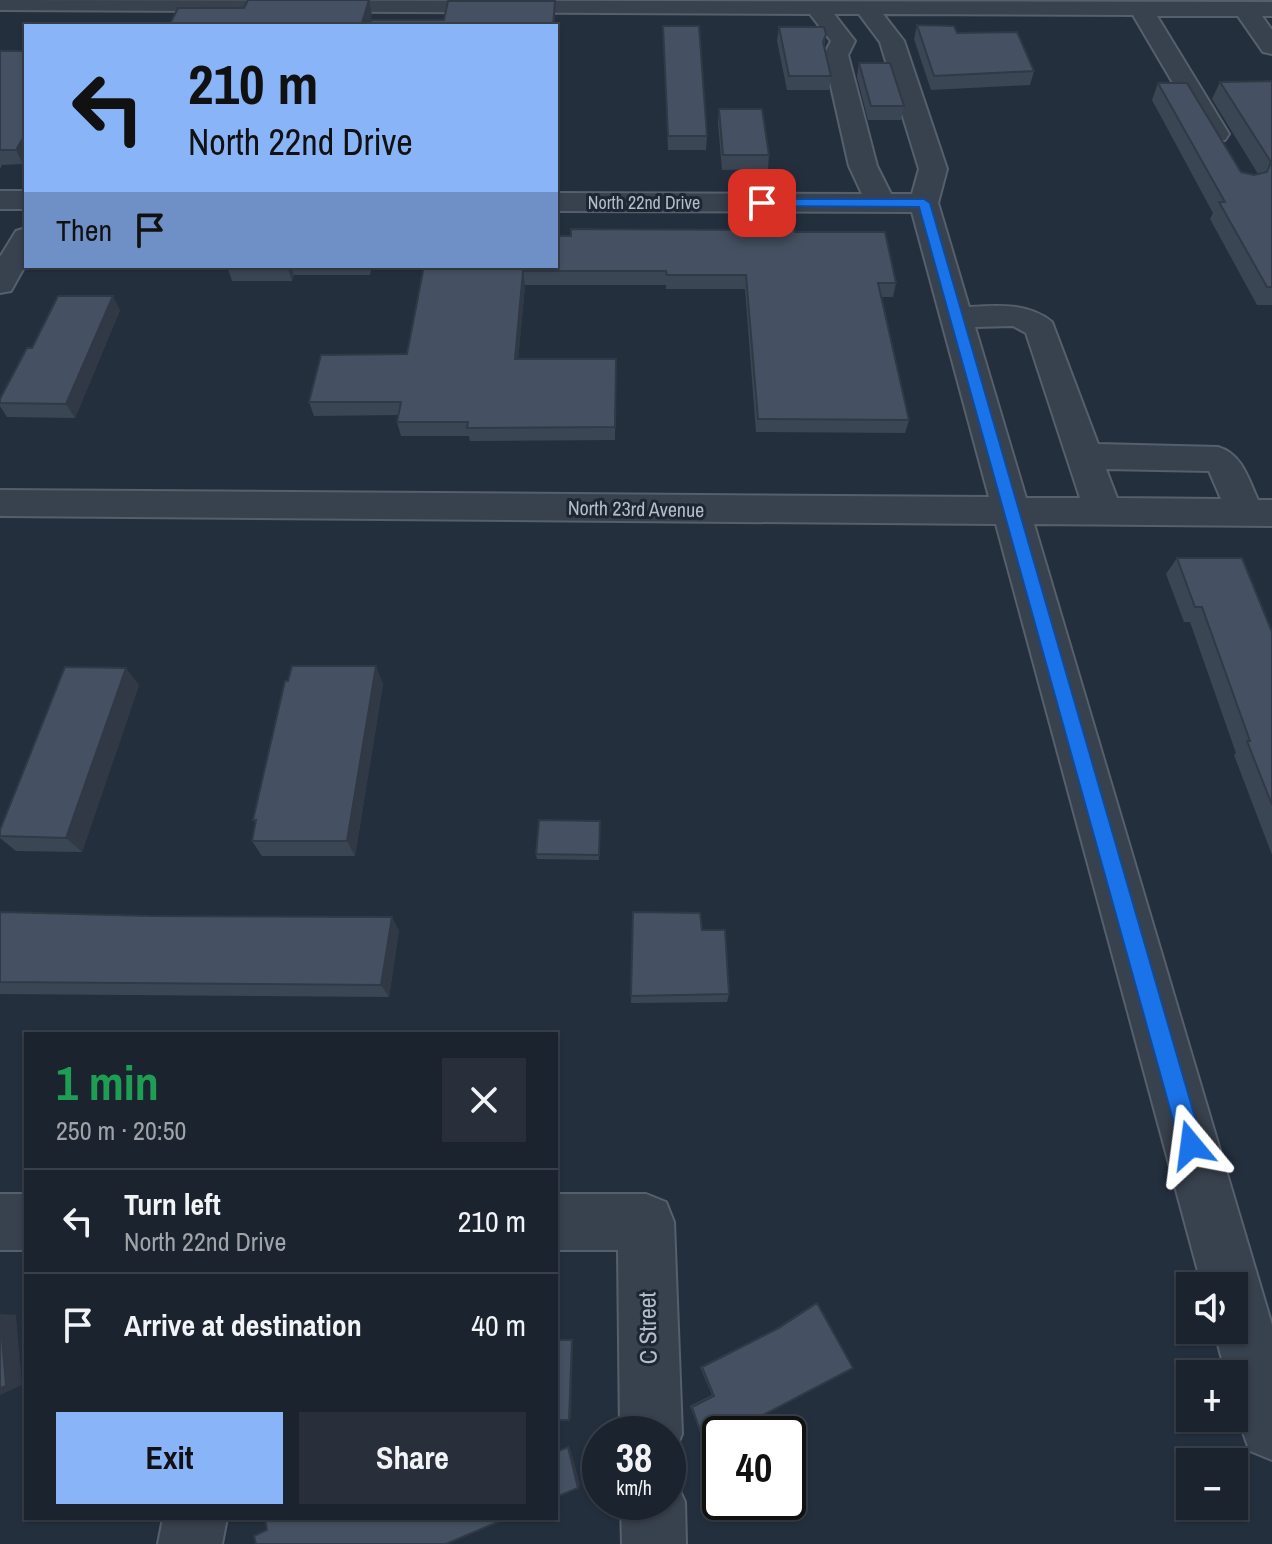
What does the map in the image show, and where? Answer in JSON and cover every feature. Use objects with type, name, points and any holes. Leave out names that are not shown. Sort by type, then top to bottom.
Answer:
[{"type":"street","points":[[145,24],[158,2]]},
{"type":"street","points":[[0,3],[390,3],[818,9],[865,4],[1080,4],[1141,9],[1242,4],[1272,9]]},
{"type":"street","points":[[865,4],[892,41],[933,169],[924,203],[1227,1272]]},
{"type":"street","points":[[1242,4],[1272,47]]},
{"type":"street","points":[[818,9],[843,41],[836,55],[863,166],[879,203]]},
{"type":"street","points":[[1141,9],[1231,158]]},
{"type":"street","points":[[0,200],[24,200]]},
{"type":"street","name":"North 22nd Drive","points":[[558,202],[924,203]]},
{"type":"street","points":[[0,284],[24,241]]},
{"type":"street","points":[[957,318],[1009,317],[1034,321],[1041,329],[1103,512]]},
{"type":"street","points":[[1085,456],[1218,459],[1259,513]]},
{"type":"street","name":"North 23rd Avenue","points":[[0,503],[1259,513]]},
{"type":"street","points":[[0,1222],[24,1222]]},
{"type":"street","name":"C Street","points":[[558,1222],[646,1222],[651,1416]]},
{"type":"street","points":[[1248,1344],[1272,1429]]},
{"type":"street","points":[[190,1544],[195,1520]]},
{"type":"street","points":[[653,1520],[654,1544]]},
{"type":"building","points":[[248,0],[369,0],[362,24],[170,24],[178,8],[244,8]]},
{"type":"building","points":[[448,1],[555,1],[553,24],[370,24],[371,20],[444,20]]},
{"type":"building","points":[[917,25],[954,26],[957,33],[1017,32],[1034,71],[934,76]]},
{"type":"building","points":[[663,26],[699,26],[707,136],[668,136]]},
{"type":"building","points":[[779,27],[824,27],[826,34],[823,42],[831,76],[789,76]]},
{"type":"building","points":[[0,51],[24,51],[24,136],[16,150],[0,150]]},
{"type":"building","points":[[859,63],[890,63],[904,106],[871,106]]},
{"type":"building","points":[[1272,81],[1272,287],[1267,287],[1219,202],[1225,202],[1158,83],[1187,83],[1241,172],[1254,175],[1267,172],[1271,162],[1220,82]]},
{"type":"building","points":[[719,109],[762,109],[769,155],[723,155]]},
{"type":"building","points":[[757,221],[793,221],[795,232],[885,232],[896,283],[878,283],[909,420],[758,419],[746,275],[667,275],[666,271],[523,271],[515,359],[616,359],[615,427],[467,428],[468,422],[397,422],[401,402],[309,402],[321,355],[407,354],[424,268],[558,268],[558,236],[571,236],[571,229],[758,230]]},
{"type":"building","points":[[58,296],[113,296],[66,404],[0,403],[27,348],[32,348]]},
{"type":"building","points":[[1177,558],[1242,558],[1272,632],[1272,805],[1202,607],[1195,607]]},
{"type":"building","points":[[292,666],[376,666],[347,841],[252,841],[256,820],[253,820],[285,681],[288,681]]},
{"type":"building","points":[[65,667],[126,668],[66,838],[0,836],[0,830]]},
{"type":"building","points":[[539,820],[600,821],[599,855],[536,854]]},
{"type":"building","points":[[0,912],[392,917],[381,985],[0,982]]},
{"type":"building","points":[[633,912],[700,913],[702,930],[725,930],[729,994],[631,996]]},
{"type":"building","points":[[817,1303],[853,1368],[761,1416],[702,1416],[702,1436],[692,1407],[714,1396],[702,1367],[779,1328]]},
{"type":"building","points":[[0,1314],[6,1386],[0,1388]]},
{"type":"building","points":[[558,1340],[572,1340],[569,1420],[558,1420]]},
{"type":"building","points":[[568,1447],[578,1488],[558,1496],[558,1451]]},
{"type":"building","points":[[265,1520],[502,1520],[446,1544],[256,1544],[254,1536],[267,1530]]},
{"type":"route","points":[[762,203],[924,203],[1191,1145]]}]
